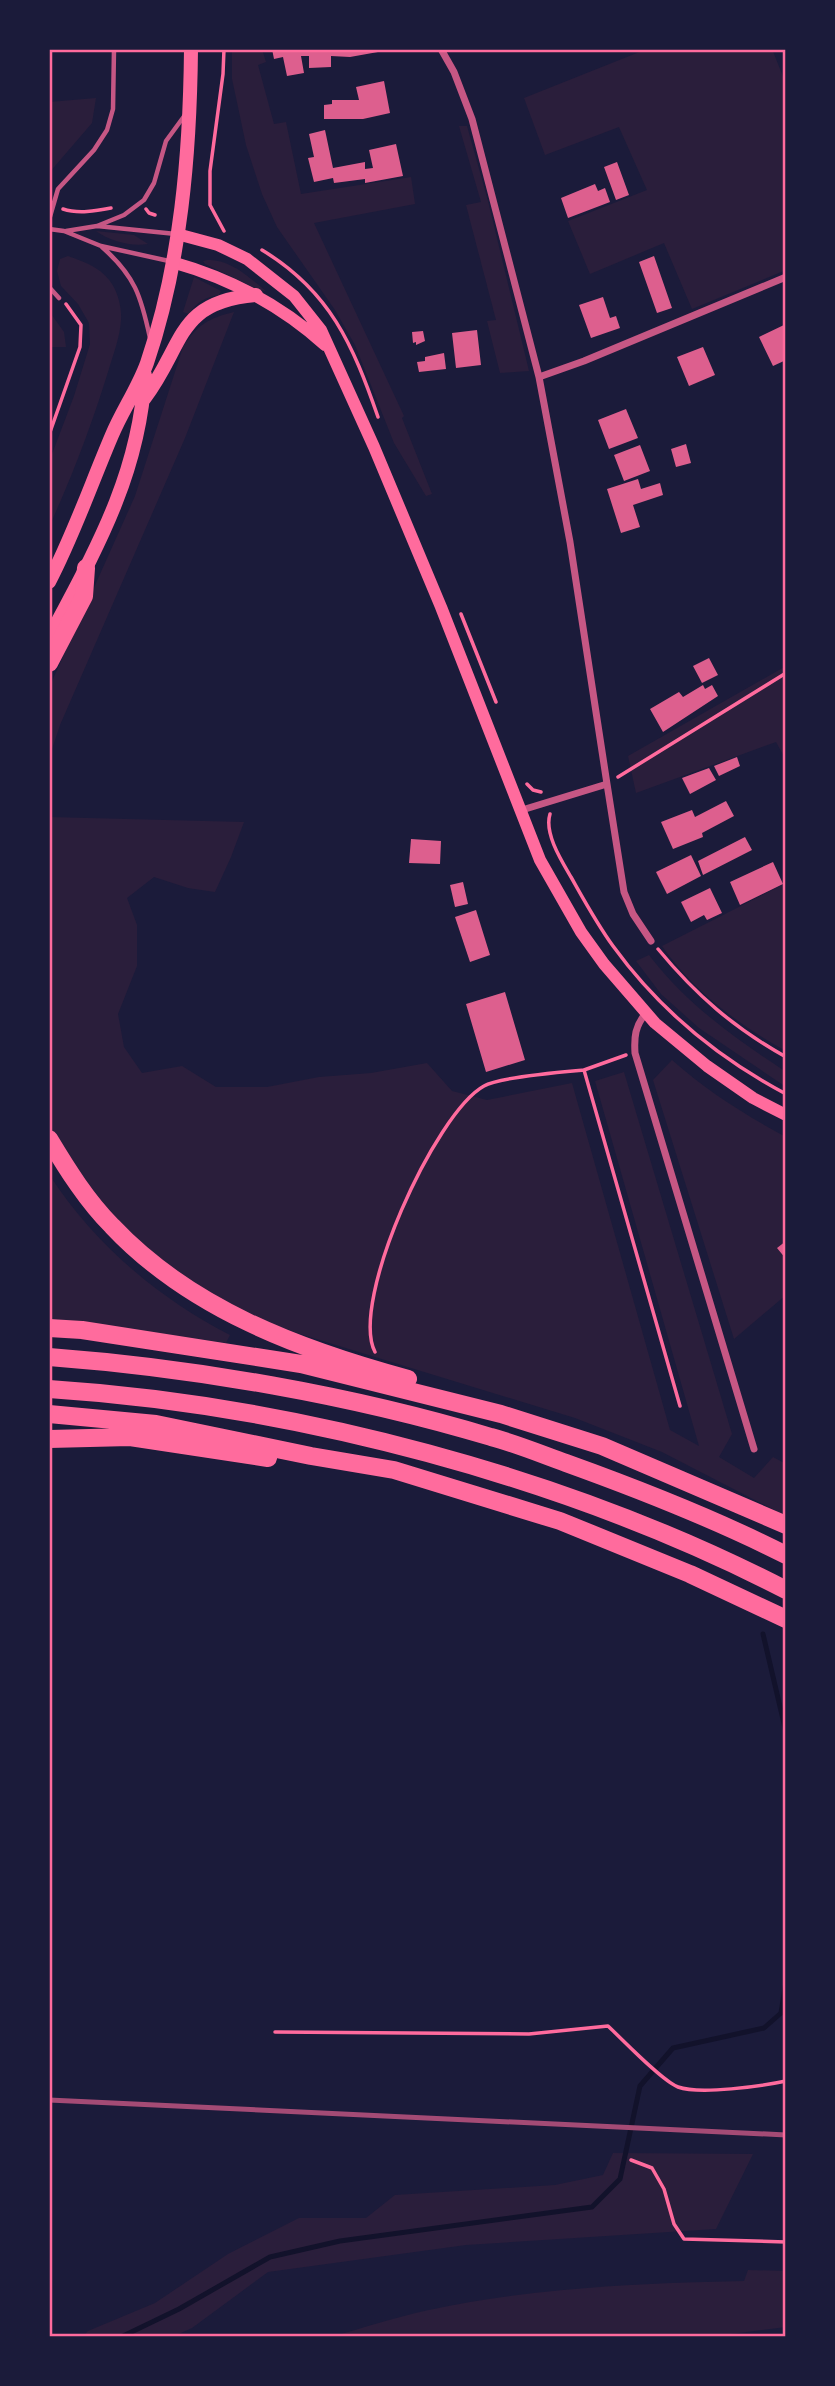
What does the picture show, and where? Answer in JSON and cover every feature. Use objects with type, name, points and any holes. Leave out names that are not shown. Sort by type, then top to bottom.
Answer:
[{"type":"highway","points":[[49,663],[85,596],[86,569]]},
{"type":"highway","points":[[49,1139],[87,1196],[112,1227],[183,1286],[218,1308],[263,1330],[386,1373],[486,1400],[501,1414]]},
{"type":"highway","points":[[49,1328],[82,1330],[301,1364],[501,1414],[602,1446],[786,1525]]},
{"type":"highway","points":[[49,1357],[182,1371],[292,1390],[418,1417],[480,1434],[595,1473],[686,1508],[786,1555]]},
{"type":"highway","points":[[49,1389],[156,1398],[290,1422],[411,1449],[567,1497],[700,1549],[786,1590]]},
{"type":"highway","points":[[49,1413],[156,1424],[394,1470],[560,1521],[690,1574],[786,1619]]},
{"type":"highway","points":[[49,1438],[130,1437],[256,1457],[289,1459],[311,1456]]},
{"type":"main road","points":[[49,582],[79,518],[113,434],[146,366],[152,347],[177,234],[190,109],[191,49]]},
{"type":"main road","points":[[177,234],[218,246],[247,259],[268,274],[308,312],[321,330],[374,447],[441,607],[540,860],[582,932],[604,964],[646,1013],[707,1066],[753,1098],[786,1115]]},
{"type":"main road","points":[[172,262],[195,268],[256,295],[286,313],[330,350]]},
{"type":"main road","points":[[144,401],[167,366],[188,324],[200,311],[236,297],[256,295]]},
{"type":"main road","points":[[49,638],[86,569],[126,479],[144,401],[146,366]]},
{"type":"street","points":[[441,49],[454,72],[472,119],[539,377],[570,542],[624,892],[633,914],[651,941]]},
{"type":"street","points":[[539,377],[786,277]]},
{"type":"street","points":[[522,810],[607,784]]},
{"type":"street","points":[[646,1013],[638,1022],[634,1036],[635,1053],[754,1449]]},
{"type":"lane","points":[[49,220],[58,189],[94,150],[107,130],[113,110],[114,49]]},
{"type":"lane","points":[[64,231],[97,226],[124,215],[144,200],[154,183],[166,141],[190,109]]},
{"type":"lane","points":[[97,226],[177,234]]},
{"type":"lane","points":[[49,229],[64,231],[101,246],[172,262]]},
{"type":"lane","points":[[101,246],[120,263],[133,281],[152,347]]},
{"type":"lane","points":[[49,287],[59,298]]},
{"type":"path","points":[[53,205],[70,211],[116,207]]},
{"type":"path","points":[[144,207],[155,215]]},
{"type":"path","points":[[212,223],[219,224]]},
{"type":"path","points":[[49,435],[80,347],[81,325],[70,307],[59,298]]},
{"type":"path","points":[[607,784],[786,673]]},
{"type":"path","points":[[548,802],[550,815],[547,822],[554,842],[586,904],[613,946],[648,988],[683,1023],[723,1056],[786,1094]]},
{"type":"path","points":[[651,941],[688,982],[732,1024],[786,1057]]},
{"type":"path","points":[[386,1373],[371,1345],[372,1311],[382,1262],[404,1200],[432,1146],[463,1105],[484,1085],[584,1069],[635,1053]]},
{"type":"path","points":[[584,1069],[680,1406]]},
{"type":"path","points":[[275,2032],[529,2034],[608,2026],[677,2087],[697,2090],[769,2085],[786,2081]]},
{"type":"path","points":[[631,2160],[652,2168],[664,2189],[674,2224],[684,2239],[786,2242]]},
{"type":"shaded area","points":[[232,49],[262,49],[266,62],[258,65],[274,124],[286,122],[301,194],[411,177],[415,204],[314,223],[404,416],[402,418],[432,494],[426,496],[394,443],[355,345],[335,310],[277,227],[262,194],[246,145],[232,79]]},
{"type":"shaded area","points":[[647,49],[772,49],[786,84],[786,270],[692,309],[664,243],[590,274],[568,221],[647,190],[619,127],[545,155],[524,98]]},
{"type":"shaded area","points":[[96,98],[92,123],[49,173],[49,102]]},
{"type":"shaded area","points":[[459,126],[467,126],[529,371],[500,373],[487,321],[496,320],[466,205],[481,202]]},
{"type":"shaded area","points":[[96,231],[134,235],[148,244],[121,242]]},
{"type":"shaded area","points":[[68,256],[93,266],[108,278],[118,296],[121,320],[116,346],[95,411],[74,470],[49,527],[49,462],[90,344],[89,323],[78,304],[61,286],[57,271],[60,259]]},
{"type":"shaded area","points":[[203,261],[232,266],[266,291],[205,264]]},
{"type":"shaded area","points":[[194,277],[221,291],[219,295],[195,306],[189,314],[183,312]]},
{"type":"shaded area","points":[[49,311],[64,332],[66,347],[49,347]]},
{"type":"shaded area","points":[[234,312],[185,438],[60,725],[49,758],[49,688],[135,496],[183,347],[204,323]]},
{"type":"shaded area","points":[[786,666],[786,760],[776,742],[636,793],[628,756]]},
{"type":"shaded area","points":[[49,817],[244,822],[215,892],[188,888],[154,877],[127,898],[137,925],[137,966],[118,1014],[124,1047],[142,1073],[182,1066],[216,1087],[267,1087],[319,1077],[371,1073],[427,1063],[452,1091],[487,1100],[572,1083],[670,1430],[699,1446],[595,1081],[624,1072],[732,1434],[719,1457],[754,1478],[773,1457],[786,1464],[786,1516],[662,1452],[575,1418],[243,1314],[182,1275],[131,1236],[87,1187],[49,1129]]},
{"type":"shaded area","points":[[786,883],[786,1051],[718,1006],[688,978],[662,946]]},
{"type":"shaded area","points":[[649,955],[695,1005],[786,1072],[786,1087],[699,1028],[661,994],[636,961]]},
{"type":"shaded area","points":[[672,1060],[727,1102],[786,1137],[786,1295],[734,1339],[653,1080]]},
{"type":"shaded area","points":[[49,1174],[66,1199],[107,1246],[153,1286],[230,1335],[226,1343],[49,1320]]},
{"type":"shaded area","points":[[613,2153],[753,2154],[716,2229],[466,2245],[268,2272],[192,2328],[172,2337],[82,2337],[88,2331],[155,2303],[228,2254],[299,2218],[366,2218],[395,2195],[555,2185],[603,2175]]},
{"type":"shaded area","points":[[748,2270],[786,2271],[786,2327],[708,2337],[331,2337],[429,2310],[506,2296],[586,2288],[744,2281]]},
{"type":"building","points":[[272,49],[378,49],[378,52],[350,57],[331,56],[331,67],[309,68],[309,56],[301,56],[304,73],[287,76],[283,57],[274,59]]},
{"type":"building","points":[[384,81],[390,113],[363,119],[324,119],[324,105],[332,104],[332,100],[359,100],[356,87]]},
{"type":"building","points":[[325,130],[333,168],[365,162],[365,169],[373,168],[369,150],[396,144],[403,176],[365,183],[365,179],[334,183],[333,178],[314,182],[308,158],[314,157],[309,134]]},
{"type":"building","points":[[617,162],[629,195],[616,200],[604,167]]},
{"type":"building","points":[[595,184],[598,191],[605,188],[610,202],[568,218],[561,198]]},
{"type":"building","points":[[654,256],[672,308],[657,313],[639,262]]},
{"type":"building","points":[[603,297],[610,318],[616,316],[620,328],[591,338],[579,305]]},
{"type":"building","points":[[786,324],[786,360],[773,366],[759,337]]},
{"type":"building","points":[[477,330],[481,365],[456,368],[452,333]]},
{"type":"building","points":[[423,331],[425,341],[416,345],[416,342],[413,343],[412,332]]},
{"type":"building","points":[[703,347],[715,375],[689,386],[677,357]]},
{"type":"building","points":[[444,353],[446,369],[419,372],[417,362],[425,361],[425,357]]},
{"type":"building","points":[[626,409],[638,438],[609,449],[598,420]]},
{"type":"building","points":[[686,444],[691,463],[676,467],[671,449]]},
{"type":"building","points":[[640,445],[650,471],[624,481],[614,455]]},
{"type":"building","points":[[638,479],[641,489],[660,483],[663,495],[633,505],[640,527],[621,533],[607,489]]},
{"type":"building","points":[[709,658],[718,675],[702,683],[693,666]]},
{"type":"building","points":[[703,685],[705,689],[712,685],[718,696],[663,732],[650,709],[679,692],[683,697]]},
{"type":"building","points":[[737,757],[740,766],[719,776],[714,766]]},
{"type":"building","points":[[709,768],[716,780],[690,794],[682,778]]},
{"type":"building","points":[[726,801],[734,816],[702,833],[703,837],[673,849],[661,822],[692,810],[695,817]]},
{"type":"building","points":[[745,837],[752,850],[703,875],[698,861]]},
{"type":"building","points":[[411,839],[441,841],[440,864],[409,863]]},
{"type":"building","points":[[691,855],[701,876],[667,894],[656,872]]},
{"type":"building","points":[[773,862],[783,884],[740,905],[730,882]]},
{"type":"building","points":[[463,882],[468,904],[455,907],[450,885]]},
{"type":"building","points":[[710,888],[722,913],[707,920],[704,915],[691,922],[681,902]]},
{"type":"building","points":[[476,910],[490,955],[470,962],[455,917]]},
{"type":"building","points":[[505,992],[525,1060],[486,1072],[466,1004]]},
{"type":"building","points":[[786,1241],[786,1259],[777,1248]]},
{"type":"waterway","points":[[763,1634],[786,1732]]},
{"type":"waterway","points":[[121,2337],[179,2309],[270,2257],[340,2241],[592,2207],[620,2179],[640,2086],[673,2048],[764,2028],[781,2013],[786,1982]]},
{"type":"railway","points":[[49,2100],[786,2135]]}]
